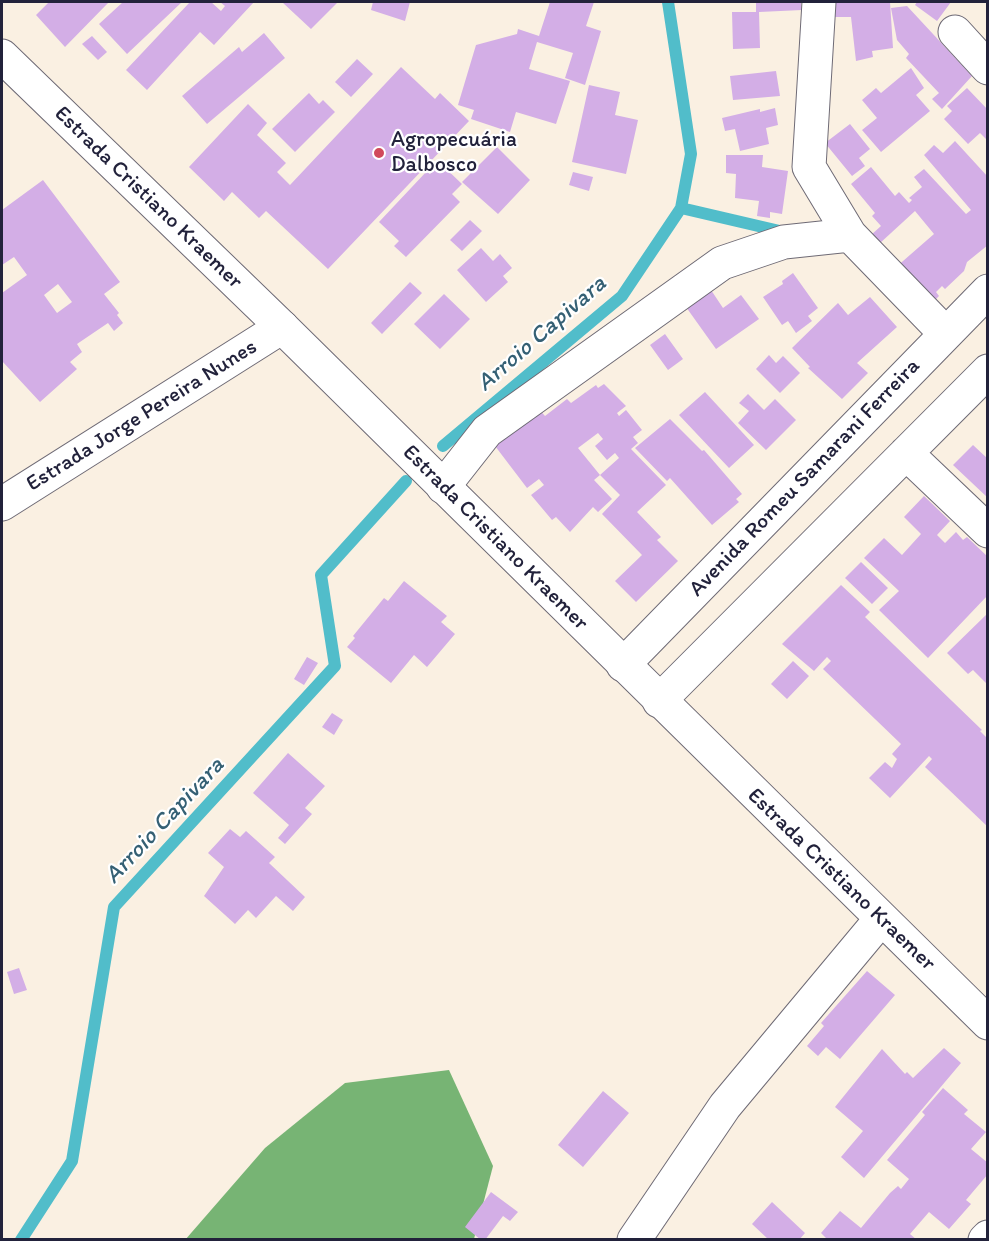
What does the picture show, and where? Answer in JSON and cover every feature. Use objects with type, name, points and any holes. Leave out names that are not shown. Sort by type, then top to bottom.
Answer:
[{"type":"street","points":[[819,2],[808,161],[850,235],[946,334]]},
{"type":"street","points":[[955,32],[987,68]]},
{"type":"street","name":"Estrada Cristiano Kraemer","points":[[2,56],[282,327],[987,1023]]},
{"type":"street","points":[[443,488],[487,432],[722,263],[784,242],[850,235]]},
{"type":"street","name":"Avenida Romeu Samarani Ferreira","points":[[624,665],[987,291]]},
{"type":"street","name":"Estrada Jorge Pereira Nunes","points":[[2,504],[282,327]]},
{"type":"street","points":[[659,701],[987,371]]},
{"type":"street","points":[[906,453],[987,531]]},
{"type":"street","points":[[634,1239],[725,1106],[881,919]]},
{"type":"green space","points":[[449,1070],[493,1166],[474,1239],[185,1240],[265,1148],[345,1083]]},
{"type":"building","points":[[49,2],[109,2],[65,47],[36,15]]},
{"type":"building","points":[[123,2],[182,2],[127,54],[99,24]]},
{"type":"building","points":[[190,2],[211,2],[221,11],[225,6],[220,2],[254,2],[214,45],[200,32],[147,90],[126,70]]},
{"type":"building","points":[[282,2],[338,2],[311,29]]},
{"type":"building","points":[[373,2],[410,2],[405,21],[371,10]]},
{"type":"building","points":[[550,2],[594,2],[586,26],[601,31],[585,85],[565,78],[573,53],[537,42],[529,69],[570,81],[556,124],[516,112],[510,132],[471,119],[474,110],[458,105],[476,45],[517,34],[518,29],[539,36]]},
{"type":"building","points":[[756,2],[801,2],[802,10],[759,12],[760,48],[733,49],[732,12],[756,12]]},
{"type":"building","points":[[830,2],[890,2],[893,48],[872,51],[873,57],[856,61],[851,17],[830,17]]},
{"type":"building","points":[[917,2],[951,2],[937,21],[915,5]]},
{"type":"building","points":[[907,6],[972,76],[942,109],[932,99],[939,93],[906,58],[909,54],[897,40],[891,8]]},
{"type":"building","points":[[264,33],[285,58],[207,124],[182,96],[239,47],[242,52]]},
{"type":"building","points":[[92,36],[107,52],[98,60],[82,44]]},
{"type":"building","points":[[357,59],[373,74],[351,97],[335,82]]},
{"type":"building","name":"Agropecuária Dalbosco","points":[[401,67],[435,99],[440,93],[469,121],[328,269],[266,211],[259,218],[232,192],[224,201],[189,167],[248,104],[267,123],[257,135],[286,163],[277,172],[290,185]]},
{"type":"building","points":[[911,68],[924,88],[916,95],[930,111],[881,152],[862,130],[877,118],[862,100],[876,88],[881,93]]},
{"type":"building","points":[[776,71],[780,96],[733,100],[730,76]]},
{"type":"building","points":[[589,85],[620,92],[615,115],[638,120],[626,174],[572,162]]},
{"type":"building","points":[[967,88],[988,110],[988,141],[980,133],[968,144],[944,119],[952,111],[947,106]]},
{"type":"building","points":[[309,93],[319,104],[323,100],[335,112],[295,152],[272,129]]},
{"type":"building","points":[[775,108],[778,125],[766,128],[769,144],[740,151],[735,129],[725,131],[722,118]]},
{"type":"building","points":[[850,124],[870,149],[859,158],[865,166],[852,176],[825,143]]},
{"type":"building","points":[[955,141],[988,177],[988,245],[967,262],[964,271],[945,289],[942,286],[936,292],[939,296],[930,305],[895,268],[934,234],[915,211],[879,244],[871,235],[881,226],[872,216],[875,213],[851,184],[871,167],[895,196],[899,192],[909,203],[912,200],[909,198],[922,187],[914,177],[924,169],[966,214],[971,210],[924,155],[934,145],[943,153]]},
{"type":"building","points":[[497,147],[530,180],[498,214],[462,182]]},
{"type":"building","points":[[726,155],[763,155],[762,167],[788,171],[782,214],[770,212],[770,218],[757,216],[759,201],[735,198],[736,174],[726,173]]},
{"type":"building","points":[[440,163],[462,184],[452,194],[460,202],[406,257],[394,246],[399,241],[379,222],[427,171],[430,174]]},
{"type":"building","points":[[573,172],[593,177],[589,191],[569,185]]},
{"type":"building","points":[[43,180],[120,282],[104,294],[119,313],[117,315],[123,323],[114,331],[108,323],[77,344],[82,352],[70,362],[77,369],[40,402],[2,361],[2,293],[27,275],[14,257],[2,265],[2,210]],"holes":[[[58,284],[72,302],[57,313],[44,295]]]},
{"type":"building","points":[[470,220],[482,231],[462,251],[450,240]]},
{"type":"building","points":[[481,248],[493,261],[500,254],[512,268],[503,276],[508,282],[486,302],[457,270]]},
{"type":"building","points":[[793,273],[818,308],[808,316],[812,321],[796,333],[788,321],[782,325],[763,297],[783,284],[782,281]]},
{"type":"building","points":[[410,282],[422,293],[382,334],[371,323]]},
{"type":"building","points":[[711,290],[723,308],[741,295],[759,319],[716,349],[686,307]]},
{"type":"building","points":[[444,294],[470,319],[440,349],[414,324]]},
{"type":"building","points":[[870,297],[897,327],[857,363],[868,373],[842,399],[808,368],[810,367],[792,348],[838,303],[848,315]]},
{"type":"building","points":[[665,334],[683,359],[668,370],[650,345]]},
{"type":"building","points":[[769,355],[776,363],[783,356],[800,373],[780,393],[756,369]]},
{"type":"building","points":[[604,384],[626,406],[617,413],[619,416],[626,410],[642,430],[633,437],[638,443],[631,449],[666,485],[637,512],[661,537],[657,540],[678,561],[636,602],[615,581],[642,555],[602,514],[620,495],[600,475],[594,480],[612,499],[598,512],[593,507],[570,532],[556,517],[552,520],[531,495],[544,485],[539,479],[527,488],[492,442],[537,407],[545,416],[567,399],[571,403],[596,385],[598,388]],"holes":[[[598,433],[603,439],[595,446],[607,460],[615,453],[619,458],[600,475],[578,448]]]},
{"type":"building","points":[[705,392],[754,445],[729,468],[679,415]]},
{"type":"building","points":[[748,394],[764,410],[775,399],[796,420],[766,450],[738,423],[749,411],[739,403]]},
{"type":"building","points":[[670,419],[702,451],[704,450],[742,494],[736,499],[739,502],[712,525],[670,478],[667,481],[635,448]]},
{"type":"building","points":[[973,445],[988,459],[988,498],[953,465]]},
{"type":"building","points":[[924,496],[950,521],[937,535],[945,543],[956,532],[963,540],[967,537],[988,557],[988,595],[928,658],[879,610],[899,591],[864,558],[884,538],[902,555],[921,534],[904,517]]},
{"type":"building","points":[[861,562],[888,588],[872,604],[845,578]]},
{"type":"building","points":[[404,581],[447,616],[441,622],[455,634],[427,667],[414,655],[391,683],[347,647],[355,638],[353,636],[384,598],[388,601]]},
{"type":"building","points":[[841,585],[870,612],[865,617],[982,730],[980,731],[986,737],[988,735],[988,827],[925,767],[932,759],[929,756],[890,798],[869,778],[885,762],[892,768],[897,759],[892,754],[901,744],[823,669],[831,661],[827,657],[814,671],[782,644]]},
{"type":"building","points":[[988,613],[988,680],[986,683],[973,670],[968,674],[947,653]]},
{"type":"building","points":[[307,657],[318,663],[304,685],[294,679]]},
{"type":"building","points":[[793,661],[809,676],[787,699],[771,684]]},
{"type":"building","points":[[332,713],[343,720],[334,735],[322,727]]},
{"type":"building","points":[[288,753],[325,786],[305,808],[312,814],[285,844],[278,838],[289,825],[253,793]]},
{"type":"building","points":[[230,829],[240,837],[246,831],[275,857],[269,863],[305,897],[293,911],[276,896],[256,918],[248,910],[235,924],[204,896],[224,867],[208,853]]},
{"type":"building","points":[[19,968],[27,990],[14,994],[7,972]]},
{"type":"building","points":[[867,971],[895,995],[840,1059],[826,1047],[818,1056],[807,1046],[824,1026],[821,1023]]},
{"type":"building","points":[[944,1048],[961,1063],[864,1178],[841,1157],[863,1131],[835,1107],[882,1049],[905,1074],[907,1072],[913,1078]]},
{"type":"building","points":[[943,1088],[968,1110],[964,1114],[986,1132],[971,1149],[988,1163],[988,1174],[966,1200],[971,1204],[949,1229],[929,1212],[910,1234],[917,1240],[828,1240],[821,1233],[840,1211],[861,1228],[890,1193],[898,1186],[901,1189],[909,1179],[887,1160],[925,1115],[922,1112]]},
{"type":"building","points":[[603,1091],[629,1113],[583,1167],[558,1145]]},
{"type":"building","points":[[491,1192],[518,1212],[510,1221],[503,1216],[485,1240],[481,1240],[465,1227]]},
{"type":"building","points":[[772,1202],[805,1233],[799,1240],[769,1240],[752,1224]]},
{"type":"waterway","name":"Arroio Capivara","points":[[443,446],[622,296],[681,208],[691,154],[668,2]]},
{"type":"waterway","points":[[681,208],[784,232]]},
{"type":"waterway","name":"Arroio Capivara","points":[[21,1240],[72,1161],[114,907],[335,666],[321,575],[406,481]]},
{"type":"place","name":"Agropecuária Dalbosco","points":[[379,153]]}]
